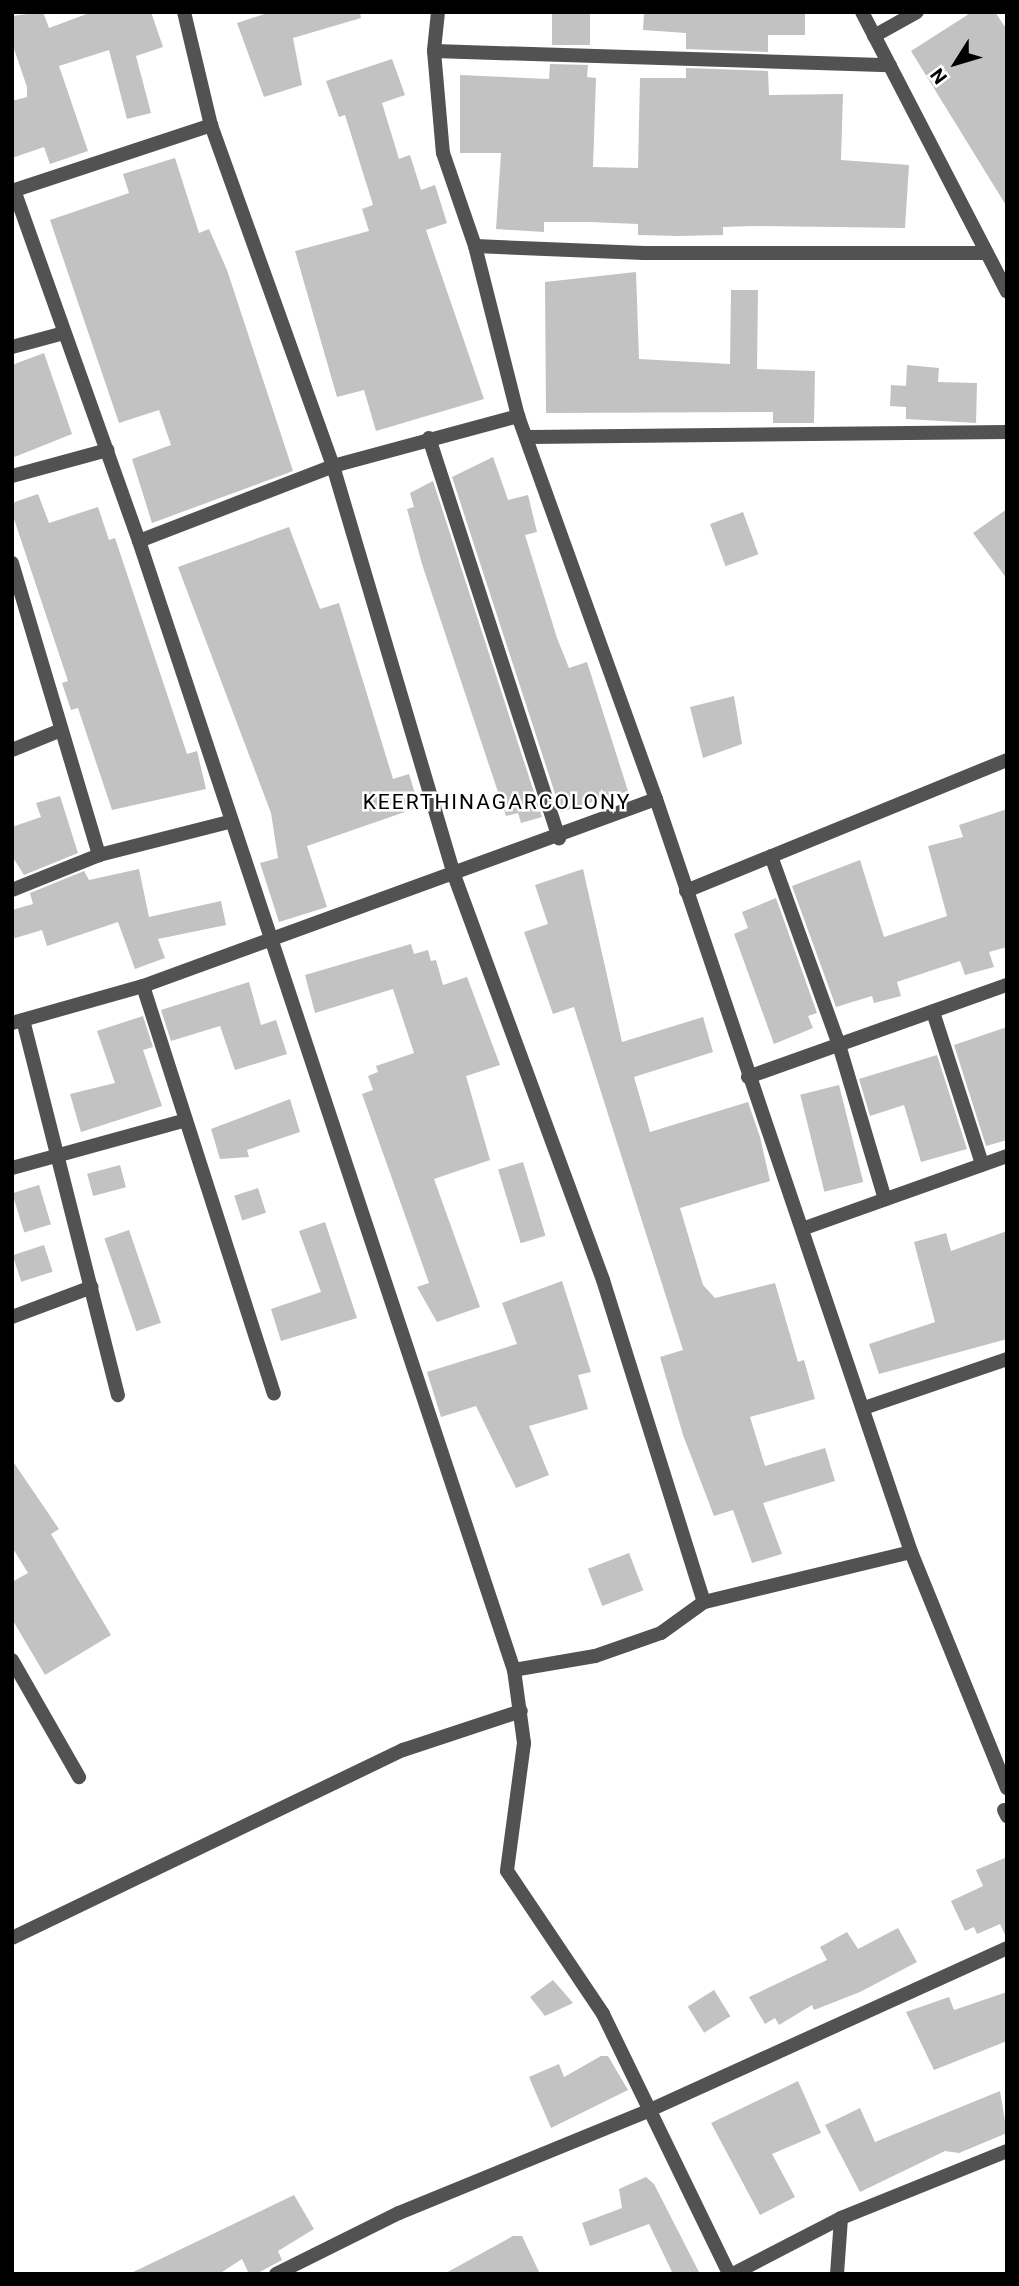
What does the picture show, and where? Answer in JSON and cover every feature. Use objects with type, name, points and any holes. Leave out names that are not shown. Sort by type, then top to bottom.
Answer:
[{"type":"street","points":[[184,12],[211,125],[333,466],[454,875],[603,1280],[704,1602]]},
{"type":"street","points":[[438,12],[434,51],[443,153],[475,246],[518,416],[529,437],[656,799],[911,1552],[1007,1788]]},
{"type":"street","points":[[862,12],[982,253],[1007,292]]},
{"type":"street","points":[[874,36],[916,12]]},
{"type":"street","points":[[434,51],[890,65]]},
{"type":"street","points":[[211,125],[13,190],[60,334],[108,450],[139,541],[514,1670],[522,1711],[522,1792],[507,1871],[603,2014],[731,2274],[841,2218],[1007,2151]]},
{"type":"street","points":[[475,246],[644,253],[982,253]]},
{"type":"street","points":[[12,347],[60,334]]},
{"type":"street","points":[[139,541],[333,466],[518,416]]},
{"type":"street","points":[[529,437],[1007,432]]},
{"type":"street","points":[[429,438],[559,838]]},
{"type":"street","points":[[12,476],[108,450]]},
{"type":"street","points":[[12,563],[99,855]]},
{"type":"street","points":[[12,750],[61,730]]},
{"type":"street","points":[[687,891],[1007,760]]},
{"type":"street","points":[[118,1395],[57,1152],[17,1021],[143,986],[559,838],[656,799]]},
{"type":"street","points":[[12,890],[99,855],[232,821]]},
{"type":"street","points":[[771,856],[839,1045],[885,1199]]},
{"type":"street","points":[[748,1077],[1007,985]]},
{"type":"street","points":[[143,986],[274,1393]]},
{"type":"street","points":[[933,1012],[982,1164]]},
{"type":"street","points":[[12,1168],[57,1152],[186,1121]]},
{"type":"street","points":[[802,1229],[1007,1156]]},
{"type":"street","points":[[12,1317],[92,1287]]},
{"type":"street","points":[[864,1408],[1007,1359]]},
{"type":"street","points":[[514,1670],[595,1656],[662,1633],[704,1602],[911,1552]]},
{"type":"street","points":[[12,1660],[79,1777]]},
{"type":"street","points":[[12,1938],[403,1750],[522,1711]]},
{"type":"street","points":[[276,2274],[399,2213],[650,2110],[1007,1948]]},
{"type":"street","points":[[837,2274],[841,2218]]},
{"type":"building","points":[[43,12],[49,28],[92,12],[151,12],[163,47],[136,56],[151,113],[127,119],[109,50],[59,66],[88,151],[50,164],[44,147],[12,158],[12,101],[27,97],[27,87],[12,43],[12,16]]},
{"type":"building","points":[[271,12],[360,12],[361,18],[293,38],[302,85],[264,97],[237,23]]},
{"type":"building","points":[[552,12],[590,12],[590,45],[552,45]]},
{"type":"building","points":[[644,12],[805,12],[805,35],[768,35],[768,52],[686,49],[686,33],[643,30]]},
{"type":"building","points":[[972,12],[995,12],[1007,30],[1007,207],[911,51]]},
{"type":"building","points":[[392,59],[405,95],[382,103],[399,159],[410,155],[421,190],[435,185],[447,223],[426,230],[484,399],[376,431],[364,390],[337,397],[295,251],[369,231],[362,209],[373,205],[345,115],[339,117],[326,81]]},
{"type":"building","points":[[550,64],[588,65],[587,77],[596,78],[593,167],[638,168],[640,78],[686,78],[686,68],[768,71],[769,95],[843,94],[841,160],[909,165],[905,228],[723,227],[723,235],[678,236],[638,235],[638,224],[590,222],[544,222],[544,232],[496,229],[501,153],[460,153],[460,75],[549,79]]},
{"type":"building","points":[[175,158],[199,233],[209,229],[227,270],[293,471],[152,523],[132,459],[171,445],[159,410],[119,423],[50,220],[129,193],[123,174]]},
{"type":"building","points":[[636,272],[639,359],[730,364],[731,290],[758,290],[757,369],[815,371],[814,423],[773,423],[773,412],[546,413],[545,282]]},
{"type":"building","points":[[44,353],[72,434],[12,458],[12,365]]},
{"type":"building","points":[[907,365],[939,368],[938,382],[977,383],[976,423],[906,419],[906,407],[890,406],[891,385],[906,386]]},
{"type":"building","points":[[493,457],[508,500],[528,495],[537,532],[525,535],[557,638],[569,668],[587,662],[628,791],[561,812],[452,477]]},
{"type":"building","points":[[433,481],[542,817],[521,823],[518,813],[506,816],[422,564],[407,509],[414,507],[410,493]]},
{"type":"building","points":[[38,494],[49,523],[98,507],[109,540],[115,538],[187,754],[197,751],[206,789],[112,810],[78,708],[71,710],[62,683],[68,681],[12,513],[12,503]]},
{"type":"building","points":[[1007,509],[1007,579],[973,533]]},
{"type":"building","points":[[743,512],[758,554],[726,566],[710,524]]},
{"type":"building","points":[[289,527],[320,609],[339,603],[393,779],[409,774],[419,807],[307,846],[327,907],[279,922],[260,863],[278,858],[271,813],[178,567]]},
{"type":"building","points":[[734,696],[742,744],[703,758],[690,707]]},
{"type":"building","points":[[60,796],[78,853],[24,875],[12,856],[12,827],[41,817],[36,803]]},
{"type":"building","points":[[1007,809],[1007,947],[989,952],[994,967],[965,975],[960,961],[897,982],[901,996],[874,1003],[872,996],[836,1007],[792,886],[860,860],[884,937],[947,916],[928,846],[963,837],[959,825]]},
{"type":"building","points":[[139,869],[149,917],[221,901],[226,925],[158,939],[165,958],[135,969],[118,922],[47,946],[42,930],[12,939],[12,910],[33,904],[30,893],[84,871],[89,880]]},
{"type":"building","points":[[583,869],[622,1042],[703,1017],[713,1052],[634,1077],[650,1132],[748,1102],[760,1137],[770,1181],[680,1208],[703,1285],[715,1298],[775,1283],[798,1362],[804,1360],[815,1399],[750,1417],[765,1466],[825,1448],[835,1481],[763,1503],[782,1554],[752,1563],[733,1510],[714,1516],[683,1435],[660,1357],[683,1350],[574,1007],[553,1014],[524,932],[548,924],[535,885]]},
{"type":"building","points":[[776,898],[817,1013],[808,1016],[813,1028],[774,1044],[734,934],[748,928],[742,912]]},
{"type":"building","points":[[411,944],[414,954],[428,950],[431,961],[436,960],[443,985],[467,977],[500,1065],[466,1076],[490,1160],[434,1179],[480,1307],[437,1322],[417,1287],[429,1283],[362,1094],[373,1090],[368,1076],[378,1072],[376,1066],[414,1053],[393,989],[315,1013],[305,975]]},
{"type":"building","points":[[249,982],[261,1025],[276,1020],[287,1054],[235,1070],[220,1026],[171,1041],[161,1010]]},
{"type":"building","points":[[143,1016],[153,1047],[143,1050],[162,1106],[81,1132],[70,1094],[115,1083],[97,1031]]},
{"type":"building","points":[[1007,1027],[1007,1140],[986,1146],[954,1045]]},
{"type":"building","points":[[937,1055],[967,1149],[921,1162],[904,1105],[870,1116],[859,1079]]},
{"type":"building","points":[[839,1085],[863,1182],[824,1192],[800,1095]]},
{"type":"building","points":[[290,1099],[300,1132],[247,1150],[249,1157],[220,1159],[211,1129]]},
{"type":"building","points":[[523,1162],[546,1236],[521,1243],[498,1170]]},
{"type":"building","points":[[120,1165],[126,1187],[93,1196],[87,1174]]},
{"type":"building","points":[[39,1185],[51,1224],[24,1232],[12,1193]]},
{"type":"building","points":[[258,1188],[266,1213],[242,1220],[234,1196]]},
{"type":"building","points":[[325,1222],[357,1318],[281,1341],[271,1309],[321,1292],[299,1231]]},
{"type":"building","points":[[129,1230],[161,1323],[136,1331],[104,1238]]},
{"type":"building","points":[[1007,1231],[1007,1339],[879,1374],[869,1344],[935,1322],[914,1242],[946,1233],[951,1251]]},
{"type":"building","points":[[44,1245],[53,1272],[21,1282],[13,1255]]},
{"type":"building","points":[[562,1281],[591,1372],[578,1375],[588,1409],[529,1426],[549,1475],[516,1488],[476,1406],[441,1417],[427,1372],[517,1344],[502,1303]]},
{"type":"building","points":[[12,1460],[59,1529],[51,1534],[111,1635],[45,1675],[12,1619],[12,1582],[28,1573],[12,1547]]},
{"type":"building","points":[[629,1553],[643,1590],[602,1606],[588,1569]]},
{"type":"building","points":[[1007,1857],[1007,1939],[1000,1924],[977,1934],[974,1927],[965,1931],[951,1901],[983,1886],[976,1870]]},
{"type":"building","points":[[898,1928],[917,1962],[860,1992],[814,2010],[812,2005],[779,2025],[775,2018],[765,2024],[749,1997],[827,1960],[820,1947],[847,1932],[858,1949]]},
{"type":"building","points":[[553,1980],[573,2003],[545,2016],[530,1997]]},
{"type":"building","points":[[714,1990],[730,2016],[704,2033],[688,2006]]},
{"type":"building","points":[[1007,1992],[1007,2041],[934,2070],[906,2012],[949,1997],[954,2010]]},
{"type":"building","points":[[601,2056],[608,2056],[628,2090],[551,2128],[529,2077],[559,2064],[564,2077]]},
{"type":"building","points":[[798,2081],[821,2133],[772,2154],[795,2197],[760,2215],[711,2123]]},
{"type":"building","points":[[1000,2091],[1007,2133],[959,2153],[945,2151],[860,2192],[825,2125],[860,2108],[875,2142]]},
{"type":"building","points":[[646,2177],[654,2184],[700,2274],[673,2274],[649,2224],[590,2246],[582,2223],[622,2208],[619,2189]]},
{"type":"building","points":[[294,2195],[314,2229],[278,2251],[282,2260],[256,2274],[249,2274],[242,2259],[219,2274],[129,2274]]},
{"type":"building","points":[[513,2236],[522,2236],[540,2274],[444,2274]]},
{"type":"district","name":"KEERTHINAGARCOLONY","points":[[497,802]]}]
